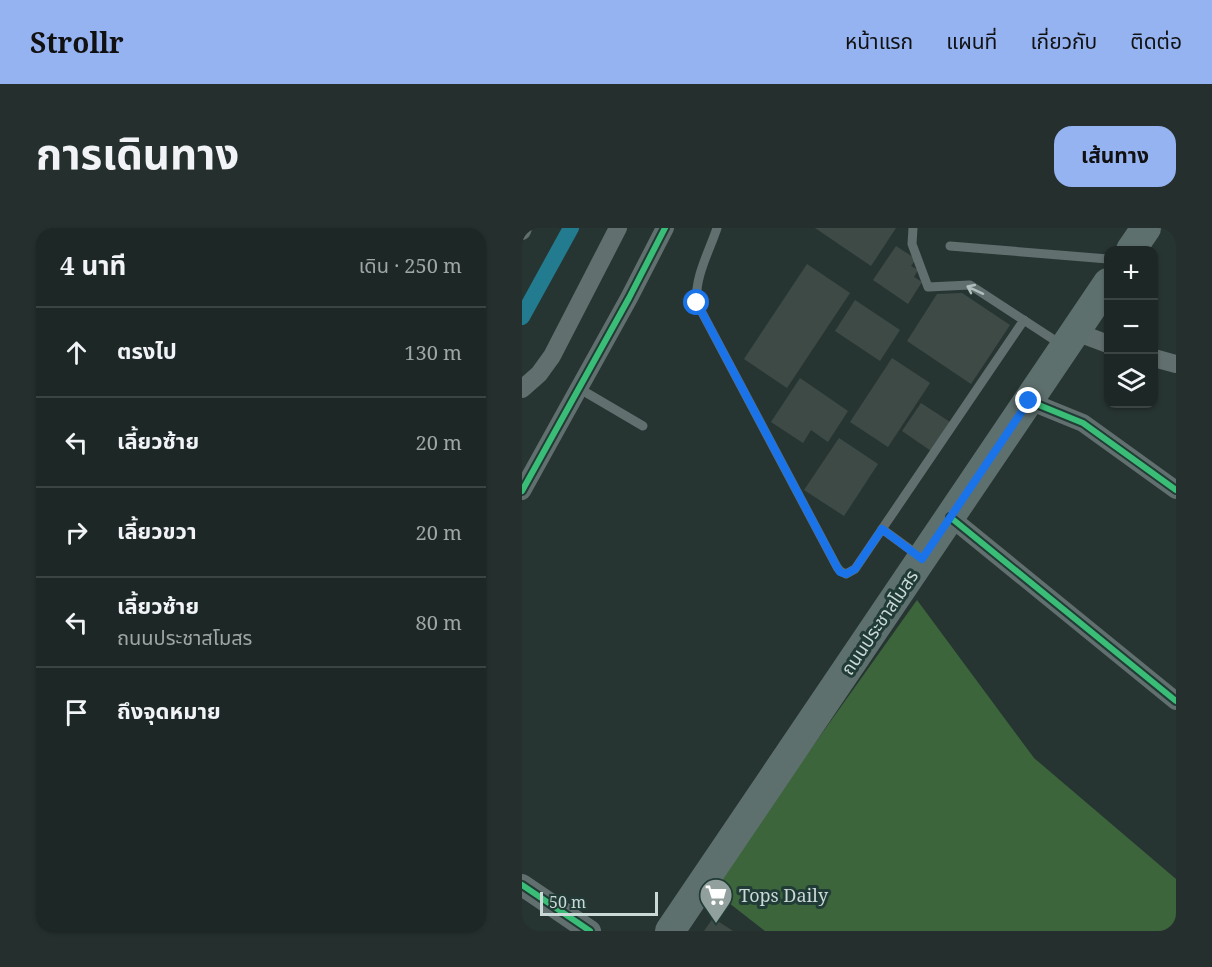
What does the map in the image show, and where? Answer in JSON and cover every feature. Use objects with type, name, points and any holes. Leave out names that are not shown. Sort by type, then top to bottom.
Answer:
[{"type":"main road","points":[[1134,246],[1146,228]]},
{"type":"main road","name":"ถนนประชาสโมสร","points":[[669,931],[1104,289]]},
{"type":"street","points":[[522,389],[539,374],[552,356],[618,228]]},
{"type":"street","points":[[522,491],[665,228]]},
{"type":"street","points":[[1070,340],[1104,344]]},
{"type":"street","points":[[1158,359],[1176,364]]},
{"type":"street","points":[[1029,401],[1083,423],[1176,490]]},
{"type":"street","points":[[950,517],[1176,700]]},
{"type":"street","points":[[522,885],[590,931]]},
{"type":"lane","points":[[717,228],[698,280],[697,303],[840,572],[850,573],[855,569],[1024,320]]},
{"type":"lane","points":[[913,228],[912,244],[928,287],[970,285],[1024,320],[1070,340]]},
{"type":"lane","points":[[950,246],[1104,259]]},
{"type":"lane","points":[[580,388],[643,426]]},
{"type":"lane","points":[[882,529],[922,559]]},
{"type":"green space","points":[[917,600],[1034,758],[1176,879],[1176,931],[765,931],[711,889]]},
{"type":"building","points":[[815,228],[896,228],[871,266]]},
{"type":"building","points":[[896,246],[916,259],[911,266],[918,270],[914,277],[922,282],[908,304],[873,280]]},
{"type":"building","points":[[807,264],[850,293],[787,388],[744,359]]},
{"type":"building","points":[[962,293],[1010,325],[971,384],[907,341],[937,294]]},
{"type":"building","points":[[855,300],[900,330],[880,361],[835,331]]},
{"type":"building","points":[[892,358],[930,383],[888,447],[850,422]]},
{"type":"building","points":[[800,378],[848,411],[828,442],[811,430],[803,443],[771,422]]},
{"type":"building","points":[[921,403],[950,422],[931,451],[902,431]]},
{"type":"building","points":[[839,438],[878,464],[844,516],[804,490]]},
{"type":"building","name":"Tops Daily","points":[[713,918],[733,931],[704,931]]},
{"type":"waterway","points":[[522,317],[571,228]]},
{"type":"cycle path","points":[[522,491],[629,298],[665,228]]},
{"type":"cycle path","points":[[1029,401],[1083,423],[1176,490]]},
{"type":"cycle path","points":[[950,517],[1176,701]]},
{"type":"cycle path","points":[[522,885],[590,931]]},
{"type":"place","name":"Tops Daily","points":[[716,924]]},
{"type":"route","points":[[697,303],[837,567],[840,572],[846,574],[855,569],[882,529],[922,559],[1029,401]]}]
